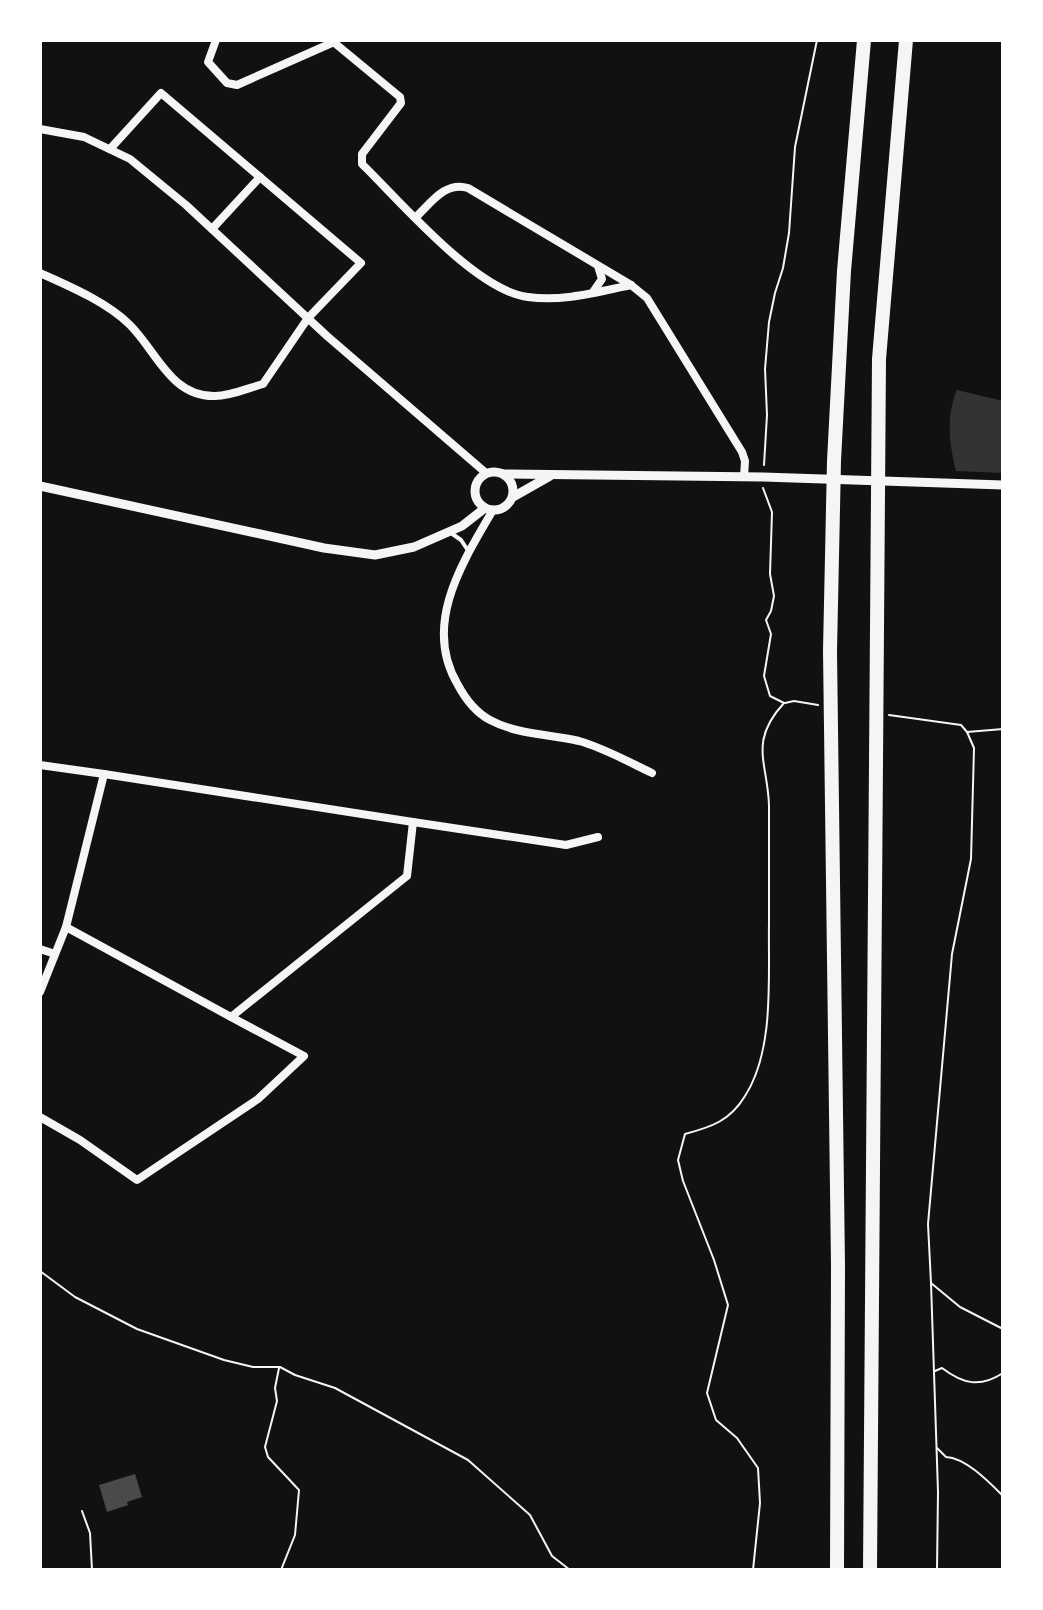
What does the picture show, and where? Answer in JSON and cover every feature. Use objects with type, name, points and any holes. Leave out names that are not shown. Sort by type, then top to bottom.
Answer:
[{"type":"highway","points":[[837,1570],[838,1266],[830,651],[834,461],[844,271],[864,40]]},
{"type":"highway","points":[[870,1570],[879,359],[906,40]]},
{"type":"street","points":[[216,40],[208,62],[227,83],[237,85],[333,41],[400,97],[401,103],[362,154],[362,164],[440,241],[490,283],[526,297],[573,297],[631,285]]},
{"type":"street","points":[[40,273],[77,289],[129,324],[170,376],[187,392],[216,397],[263,384],[308,318],[361,263],[161,93],[110,149]]},
{"type":"street","points":[[40,129],[84,137],[130,159],[486,473],[763,477],[1003,485]]},
{"type":"street","points":[[212,229],[260,177]]},
{"type":"street","points":[[416,217],[446,189],[458,185],[631,285],[647,298],[742,452],[744,477]]},
{"type":"street","points":[[592,293],[602,279],[596,263]]},
{"type":"street","points":[[486,473],[475,488],[477,500],[489,509]]},
{"type":"street","points":[[504,474],[512,484],[513,497]]},
{"type":"street","points":[[40,486],[324,548],[375,555],[414,547],[462,526],[489,509],[505,507],[513,497],[553,474]]},
{"type":"street","points":[[489,509],[445,611],[442,643],[454,679],[474,709],[505,726],[582,742],[652,773]]},
{"type":"street","points":[[40,765],[566,845],[598,837]]},
{"type":"street","points":[[40,992],[66,927],[104,774]]},
{"type":"street","points":[[231,1017],[407,876],[413,822]]},
{"type":"street","points":[[40,1117],[80,1140],[137,1180],[258,1099],[304,1056],[66,927]]},
{"type":"street","points":[[40,949],[55,954]]},
{"type":"lane","points":[[449,532],[461,540],[469,552]]},
{"type":"path","points":[[784,703],[770,696],[764,676],[771,634],[766,620],[774,596],[770,574],[772,512],[763,487],[767,415],[765,369],[769,322],[785,256],[795,147],[817,40]]},
{"type":"path","points":[[753,1570],[760,1503],[758,1468],[737,1438],[716,1420],[707,1393],[728,1305],[678,1160],[685,1134],[718,1125],[745,1097],[761,1059],[768,997],[769,802],[761,752],[771,716],[784,703],[794,701],[818,705]]},
{"type":"path","points":[[888,715],[961,725],[974,748],[971,859],[952,954],[928,1224],[937,1447],[937,1570]]},
{"type":"path","points":[[967,732],[1003,729]]},
{"type":"path","points":[[40,1271],[75,1297],[137,1329],[224,1360],[253,1367],[280,1367],[362,1401],[468,1460],[530,1515],[552,1556],[570,1570]]},
{"type":"path","points":[[931,1283],[960,1307],[1003,1329]]},
{"type":"path","points":[[280,1367],[275,1388],[277,1401],[265,1447],[268,1457],[299,1490],[295,1535],[281,1570]]},
{"type":"path","points":[[934,1372],[942,1368],[958,1380],[989,1382],[1003,1373]]},
{"type":"path","points":[[937,1447],[946,1457],[953,1457],[967,1466],[1003,1496]]},
{"type":"path","points":[[82,1511],[90,1533],[92,1570]]},
{"type":"shaded area","points":[[957,390],[1003,401],[1003,473],[956,471],[950,430],[951,409]]},
{"type":"building","points":[[135,1474],[142,1497],[107,1512],[99,1485]]}]
